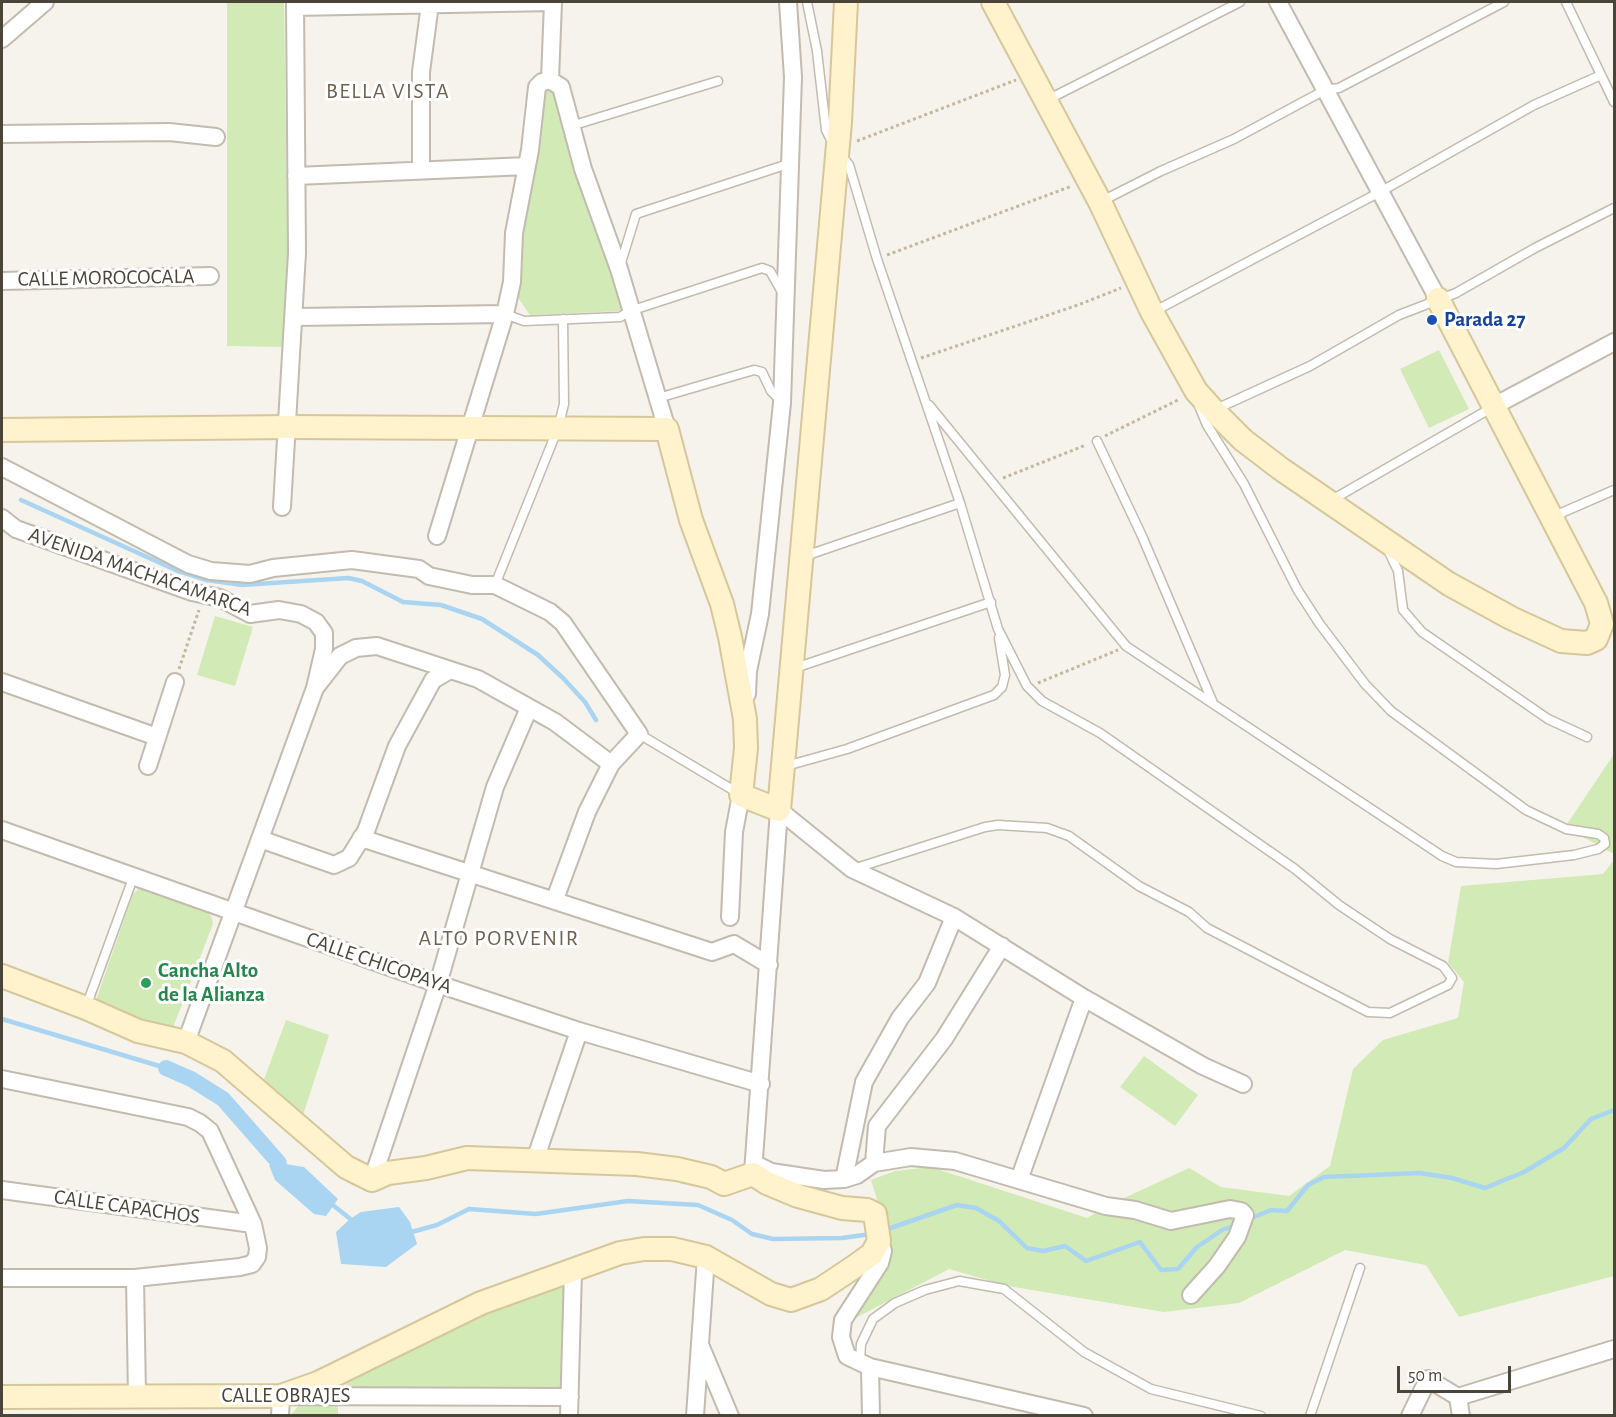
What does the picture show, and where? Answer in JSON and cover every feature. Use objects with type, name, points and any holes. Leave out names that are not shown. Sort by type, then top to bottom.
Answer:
[{"type":"street","points":[[2,39],[45,2]]},
{"type":"street","points":[[282,507],[295,317],[295,4],[553,2],[550,80]]},
{"type":"street","points":[[730,916],[734,832],[746,748],[748,671],[760,614],[782,403],[793,77],[788,2]]},
{"type":"street","points":[[846,2],[840,122],[779,810],[754,1169],[767,1184],[798,1196],[842,1208],[867,1210],[875,1214],[883,1251],[880,1263],[843,1320],[840,1337],[847,1356],[865,1365],[1084,1415]]},
{"type":"street","points":[[993,2],[1100,202],[1152,312],[1197,391],[1213,410],[1243,440],[1281,469],[1449,584],[1510,618],[1561,640],[1587,643],[1596,639],[1600,632],[1600,613],[1438,299],[1278,2]]},
{"type":"street","points":[[421,170],[421,72],[430,4]]},
{"type":"street","points":[[437,536],[505,314],[512,282],[514,233],[527,166],[537,87],[542,82],[550,80],[561,87],[570,126],[620,269],[630,311],[668,429],[691,520],[722,604],[745,719]]},
{"type":"street","points":[[2,134],[168,132],[216,137]]},
{"type":"street","points":[[296,176],[527,166]]},
{"type":"street","name":"CALLE MOROCOCALA","points":[[2,281],[210,276]]},
{"type":"street","points":[[295,317],[505,314]]},
{"type":"street","points":[[1494,406],[1614,342]]},
{"type":"street","points":[[2,430],[288,427],[668,429]]},
{"type":"street","points":[[2,467],[188,564],[211,571],[250,574],[273,568],[352,560],[419,569],[429,576],[472,585],[495,585],[550,612],[563,623],[639,734],[611,764],[587,812],[555,899]]},
{"type":"street","name":"AVENIDA MACHACAMARCA","points":[[2,518],[16,529],[182,589],[220,598],[250,614],[279,610],[301,614],[316,622],[324,633],[324,649],[315,688]]},
{"type":"street","points":[[186,1042],[315,688],[340,656],[356,648],[377,646],[478,679],[555,722],[611,764]]},
{"type":"street","points":[[260,839],[334,865],[349,858],[362,838],[397,746],[433,680],[450,670]]},
{"type":"street","points":[[2,682],[157,737]]},
{"type":"street","points":[[148,766],[175,682]]},
{"type":"street","points":[[372,1180],[438,984],[495,787],[529,708]]},
{"type":"street","points":[[741,795],[779,810],[852,869],[954,917],[1084,998],[1203,1066],[1243,1084]]},
{"type":"street","name":"CALLE CHICOPAYA","points":[[2,830],[438,984],[579,1031],[761,1084]]},
{"type":"street","points":[[362,838],[712,952],[734,944],[769,965]]},
{"type":"street","points":[[844,1179],[864,1082],[900,1018],[927,983],[954,917]]},
{"type":"street","points":[[874,1163],[877,1126],[944,1039],[1002,946]]},
{"type":"street","points":[[2,976],[86,1008],[138,1031],[186,1042],[223,1061],[346,1167],[372,1180]]},
{"type":"street","points":[[1020,1180],[1084,998]]},
{"type":"street","points":[[535,1160],[579,1031]]},
{"type":"street","points":[[2,1079],[188,1117],[210,1131],[253,1224],[258,1248],[257,1257],[252,1264],[135,1278],[2,1278]]},
{"type":"street","points":[[372,1180],[388,1173],[426,1168],[467,1158],[667,1168],[711,1177],[724,1184],[754,1169],[824,1180],[844,1179],[857,1175],[874,1163],[911,1157],[955,1161],[1106,1206],[1135,1210],[1171,1221],[1230,1209],[1241,1211],[1245,1215],[1237,1236],[1217,1266],[1191,1295]]},
{"type":"street","name":"CALLE CAPACHOS","points":[[2,1190],[253,1224]]},
{"type":"street","points":[[280,1406],[318,1383],[481,1303],[621,1253],[644,1249],[672,1249],[706,1257],[771,1294],[791,1300],[821,1289],[846,1273],[872,1254],[879,1241]]},
{"type":"street","points":[[695,1416],[706,1257]]},
{"type":"street","points":[[569,1416],[573,1271]]},
{"type":"street","points":[[135,1278],[137,1396]]},
{"type":"street","points":[[700,1345],[730,1416]]},
{"type":"street","points":[[1411,1412],[1428,1379],[1458,1397],[1614,1349]]},
{"type":"street","points":[[865,1365],[872,1416]]},
{"type":"street","name":"CALLE OBRAJES","points":[[2,1397],[137,1396],[280,1406],[570,1397]]},
{"type":"street","points":[[1458,1397],[1461,1416]]},
{"type":"lane","points":[[783,766],[847,749],[994,695],[1002,687],[1005,675],[991,602],[914,361],[877,258],[849,165],[836,149],[826,130],[817,51],[807,2]]},
{"type":"lane","points":[[1046,101],[1240,2]]},
{"type":"lane","points":[[1100,202],[1161,171],[1234,140],[1325,90],[1339,88],[1504,2]]},
{"type":"lane","points":[[1566,2],[1614,102]]},
{"type":"lane","points":[[1152,312],[1380,192],[1534,105],[1601,75]]},
{"type":"lane","points":[[570,126],[718,81]]},
{"type":"lane","points":[[620,269],[636,214],[791,163]]},
{"type":"lane","points":[[1213,410],[1310,366],[1399,315],[1456,293],[1614,207]]},
{"type":"lane","points":[[505,314],[524,321],[620,317],[630,311],[762,268],[770,271],[787,302]]},
{"type":"lane","points":[[495,585],[558,428],[564,404],[563,319]]},
{"type":"lane","points":[[658,398],[754,369],[762,372],[771,391],[782,403]]},
{"type":"lane","points":[[926,400],[1126,646],[1442,856],[1456,862],[1496,864],[1598,849],[1605,844],[1604,838],[1598,834],[1566,829],[1526,810],[1391,711],[1365,684],[1319,623],[1297,589],[1244,484],[1207,425],[1201,412],[1197,391]]},
{"type":"lane","points":[[1330,501],[1494,406]]},
{"type":"lane","points":[[1097,441],[1142,536],[1214,703]]},
{"type":"lane","points":[[1552,517],[1614,490]]},
{"type":"lane","points":[[802,557],[960,503]]},
{"type":"lane","points":[[1374,532],[1395,562],[1402,610],[1422,633],[1548,719],[1587,737]]},
{"type":"lane","points":[[791,669],[991,602]]},
{"type":"lane","points":[[852,869],[985,827],[998,825],[1047,828],[1070,836],[1139,886],[1188,912],[1208,928],[1368,1012],[1390,1013],[1448,985],[1452,978],[1443,966],[1390,939],[1348,911],[1295,869],[1100,733],[1042,701],[1028,686],[998,629]]},
{"type":"lane","points":[[639,734],[741,795]]},
{"type":"lane","points":[[86,1008],[133,878]]},
{"type":"lane","points":[[1310,1416],[1360,1268]]},
{"type":"lane","points":[[865,1365],[861,1344],[873,1319],[895,1303],[925,1290],[959,1281],[1004,1289],[1084,1352],[1151,1389],[1262,1416]]},
{"type":"path","points":[[836,149],[1032,74]]},
{"type":"path","points":[[877,258],[1088,180]]},
{"type":"path","points":[[914,361],[1078,305],[1137,281]]},
{"type":"path","points":[[175,682],[204,594]]},
{"type":"path","points":[[1028,686],[1108,656],[1126,646]]},
{"type":"green space","points":[[227,2],[284,2],[288,273],[284,347],[227,346]]},
{"type":"green space","points":[[545,90],[554,93],[557,97],[580,189],[587,196],[622,311],[530,315],[516,295],[523,263],[523,221]]},
{"type":"green space","points":[[1439,350],[1469,409],[1429,428],[1400,369]]},
{"type":"green space","points":[[215,616],[253,627],[235,686],[197,675]]},
{"type":"green space","points":[[1614,754],[1614,854],[1565,827]]},
{"type":"green space","points":[[1614,860],[1614,1276],[1459,1317],[1426,1265],[1345,1250],[1239,1303],[1164,1312],[1008,1286],[949,1269],[848,1322],[869,1293],[891,1244],[871,1180],[895,1171],[931,1167],[1087,1218],[1109,1205],[1189,1168],[1221,1187],[1289,1196],[1330,1166],[1353,1069],[1383,1040],[1458,1018],[1464,982],[1448,963],[1461,886],[1603,874]]},
{"type":"green space","points":[[139,889],[208,912],[212,918],[213,924],[172,1030],[166,1033],[96,1000],[133,894]]},
{"type":"green space","points":[[286,1020],[329,1035],[303,1115],[263,1082]]},
{"type":"green space","points":[[1144,1056],[1198,1095],[1175,1126],[1120,1087]]},
{"type":"green space","points":[[564,1281],[561,1390],[338,1389],[397,1354],[462,1321]]},
{"type":"green space","points":[[301,1403],[338,1405],[338,1415],[290,1416]]},
{"type":"water","points":[[279,1163],[304,1167],[338,1199],[326,1216],[314,1214],[275,1180],[269,1165]]},
{"type":"water","points":[[399,1207],[410,1222],[417,1244],[386,1267],[341,1264],[336,1232],[361,1212]]},
{"type":"waterway","points":[[21,500],[178,571],[207,580],[242,585],[348,578],[362,581],[403,602],[441,605],[482,619],[538,655],[585,702],[596,720]]},
{"type":"waterway","points":[[2,1019],[166,1068]]},
{"type":"waterway","points":[[166,1068],[191,1079],[223,1099],[279,1163]]},
{"type":"waterway","points":[[1249,1219],[1271,1210],[1287,1211],[1308,1185],[1324,1177],[1420,1173],[1452,1178],[1485,1188],[1524,1172],[1564,1148],[1591,1119],[1614,1110]]},
{"type":"waterway","points":[[408,1233],[437,1225],[469,1209],[536,1214],[628,1201],[698,1205],[732,1220],[752,1234],[773,1239],[842,1238],[871,1234]]},
{"type":"waterway","points":[[329,1202],[353,1221]]},
{"type":"waterway","points":[[885,1230],[957,1205],[976,1208],[999,1221],[1027,1248],[1043,1251],[1065,1246],[1086,1261],[1140,1242],[1161,1270],[1178,1269],[1197,1247],[1222,1230],[1236,1225]]},
{"type":"place","name":"Parada 27","points":[[1432,320]]},
{"type":"place","name":"Cancha Alto de la Alianza","points":[[146,983]]},
{"type":"district","name":"BELLA VISTA","points":[[388,91]]},
{"type":"district","name":"ALTO PORVENIR","points":[[499,938]]}]
